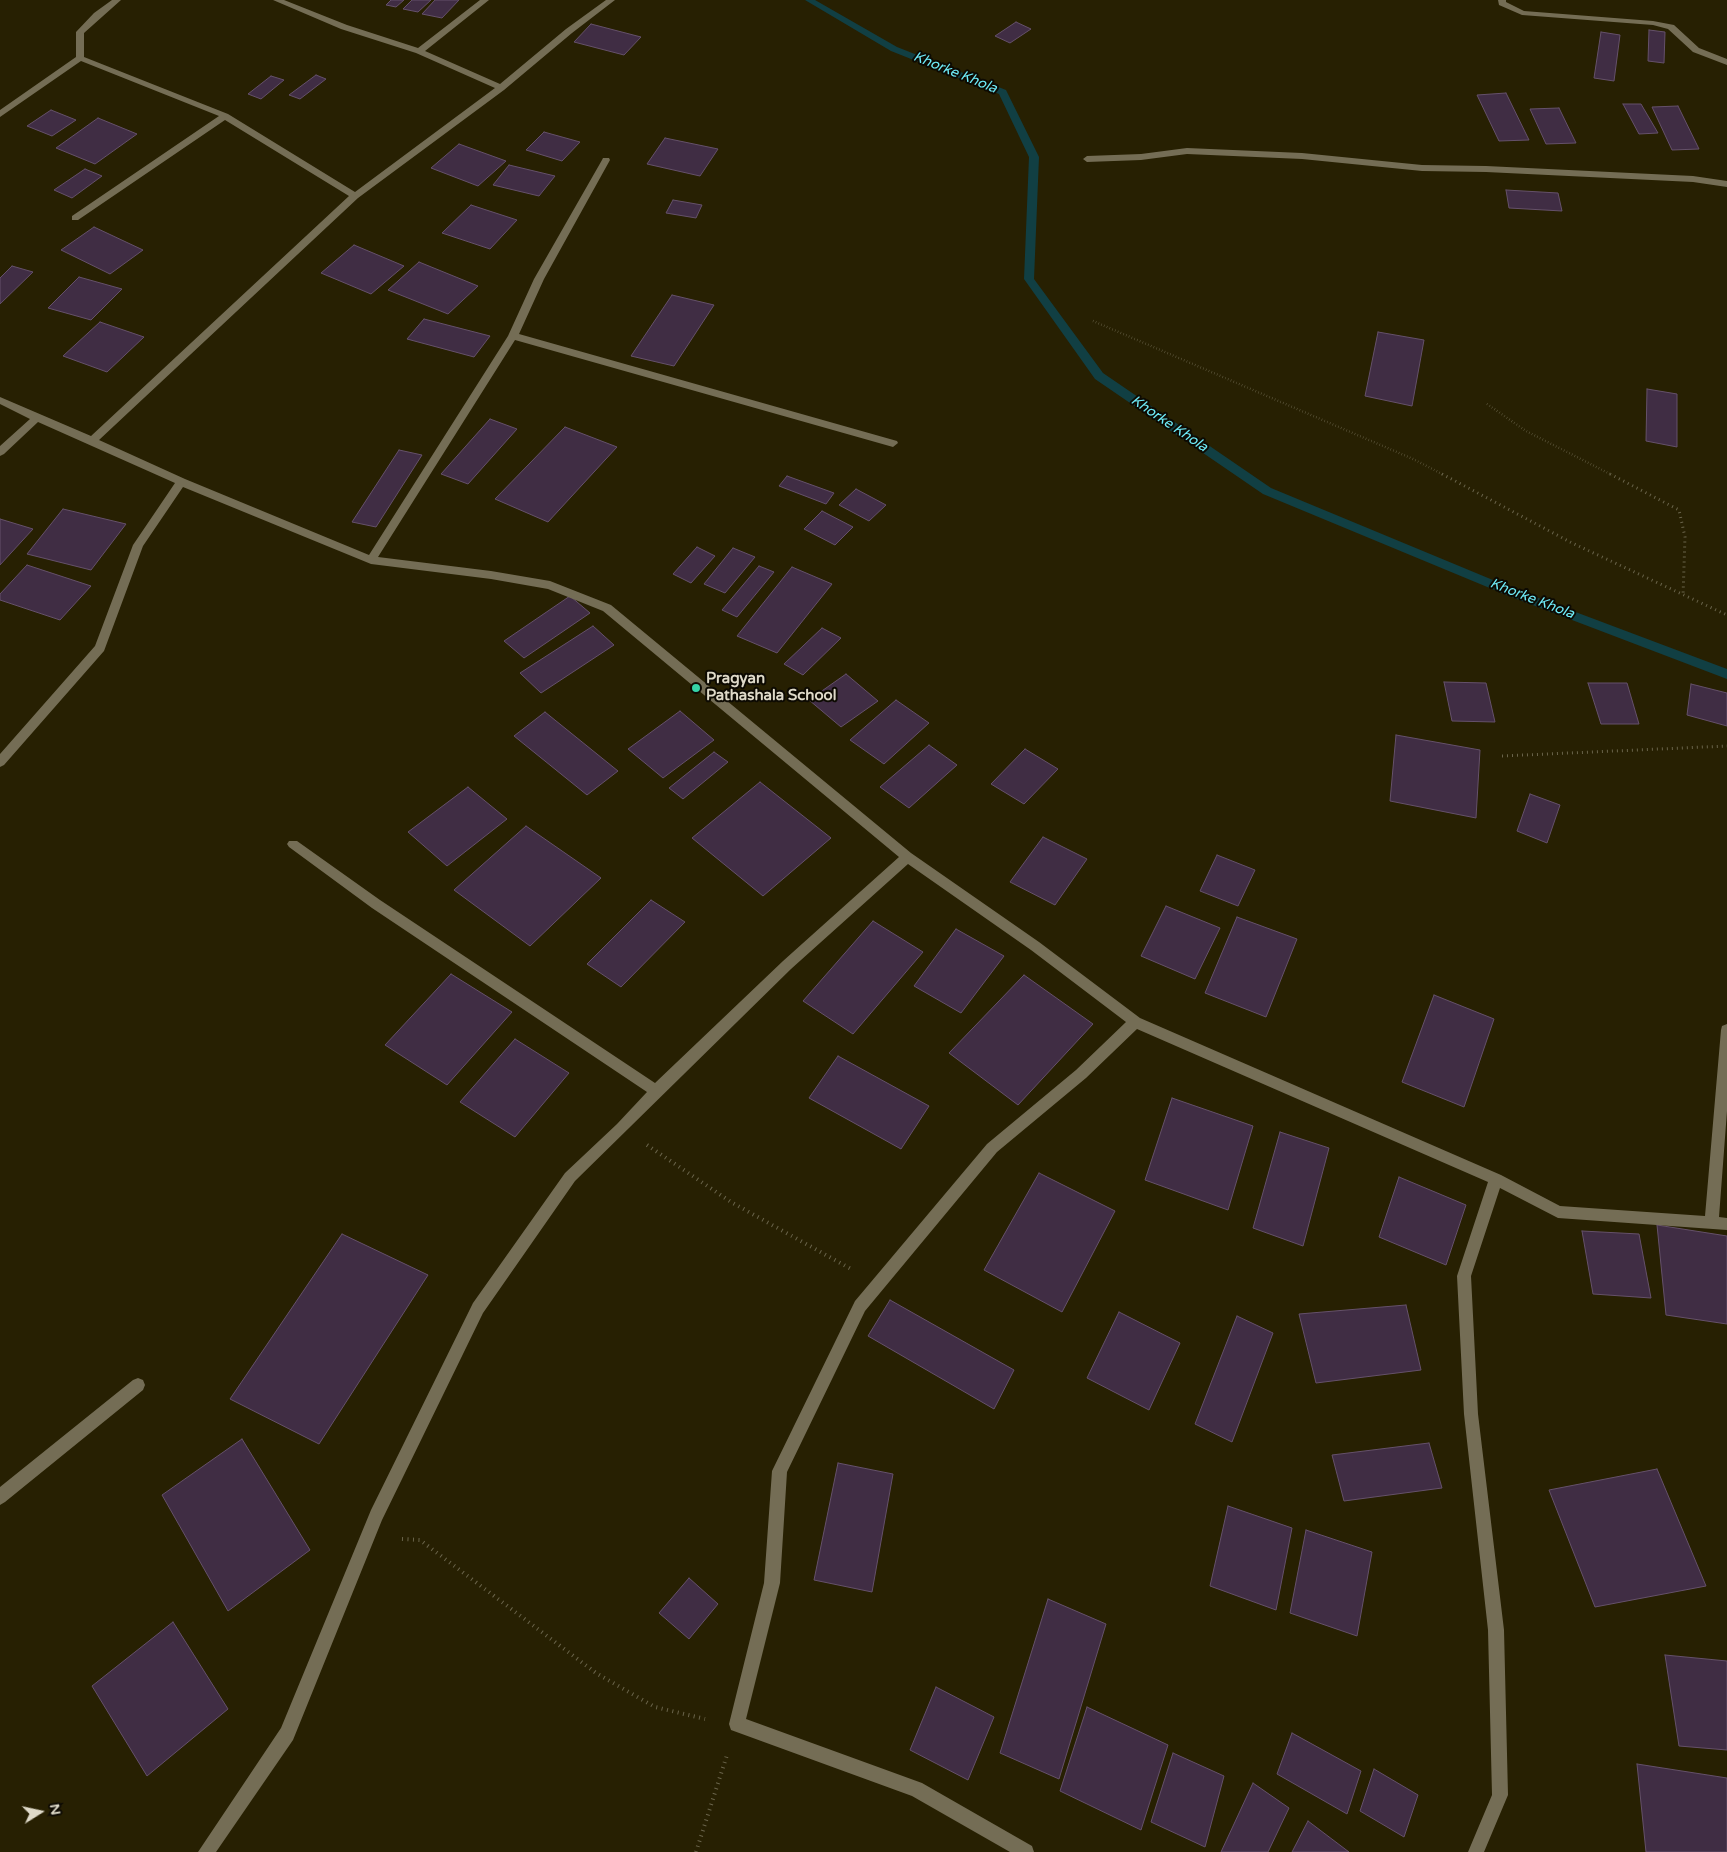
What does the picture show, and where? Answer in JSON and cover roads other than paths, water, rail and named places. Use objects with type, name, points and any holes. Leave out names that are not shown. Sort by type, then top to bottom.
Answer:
[{"type":"street","points":[[80,58],[80,32],[116,0]]},
{"type":"street","points":[[277,0],[344,27],[419,51],[500,88]]},
{"type":"street","points":[[419,51],[484,0]]},
{"type":"street","points":[[92,440],[355,196],[500,88],[569,31],[611,0]]},
{"type":"street","points":[[1502,0],[1502,3],[1522,13],[1652,23],[1671,27],[1696,50],[1727,62]]},
{"type":"street","points":[[0,114],[80,58]]},
{"type":"street","points":[[80,58],[225,116],[355,196]]},
{"type":"street","points":[[75,218],[225,116]]},
{"type":"street","points":[[1087,159],[1141,157],[1187,151],[1302,156],[1422,168],[1486,168],[1694,179],[1727,184]]},
{"type":"street","points":[[371,560],[512,336],[539,279],[606,160]]},
{"type":"street","points":[[512,336],[893,444]]},
{"type":"street","points":[[0,400],[37,418],[92,440],[181,482],[371,560],[491,575],[550,585],[607,608],[908,857],[1035,946],[1135,1022],[1496,1179],[1558,1212],[1727,1224]]},
{"type":"street","points":[[0,452],[37,418]]},
{"type":"street","points":[[0,762],[100,648],[138,545],[181,482]]},
{"type":"street","points":[[293,844],[376,904],[656,1090]]},
{"type":"street","points":[[206,1852],[287,1734],[367,1536],[478,1308],[570,1177],[622,1128],[656,1090],[787,965],[908,857]]},
{"type":"street","points":[[1026,1852],[916,1789],[737,1724],[772,1583],[780,1471],[860,1306],[992,1148],[1081,1074],[1135,1022]]},
{"type":"street","points":[[1711,1224],[1727,1030]]},
{"type":"street","points":[[1476,1852],[1500,1795],[1500,1785],[1496,1630],[1471,1414],[1464,1276],[1496,1179]]},
{"type":"street","points":[[0,1496],[138,1384]]},
{"type":"waterway","name":"Khorke Khola","points":[[809,0],[894,49],[1003,92],[1034,157],[1029,279],[1099,376],[1267,491],[1513,593],[1727,674]]},
{"type":"place","name":"Pragyan Pathashala School","points":[[696,688]]}]
